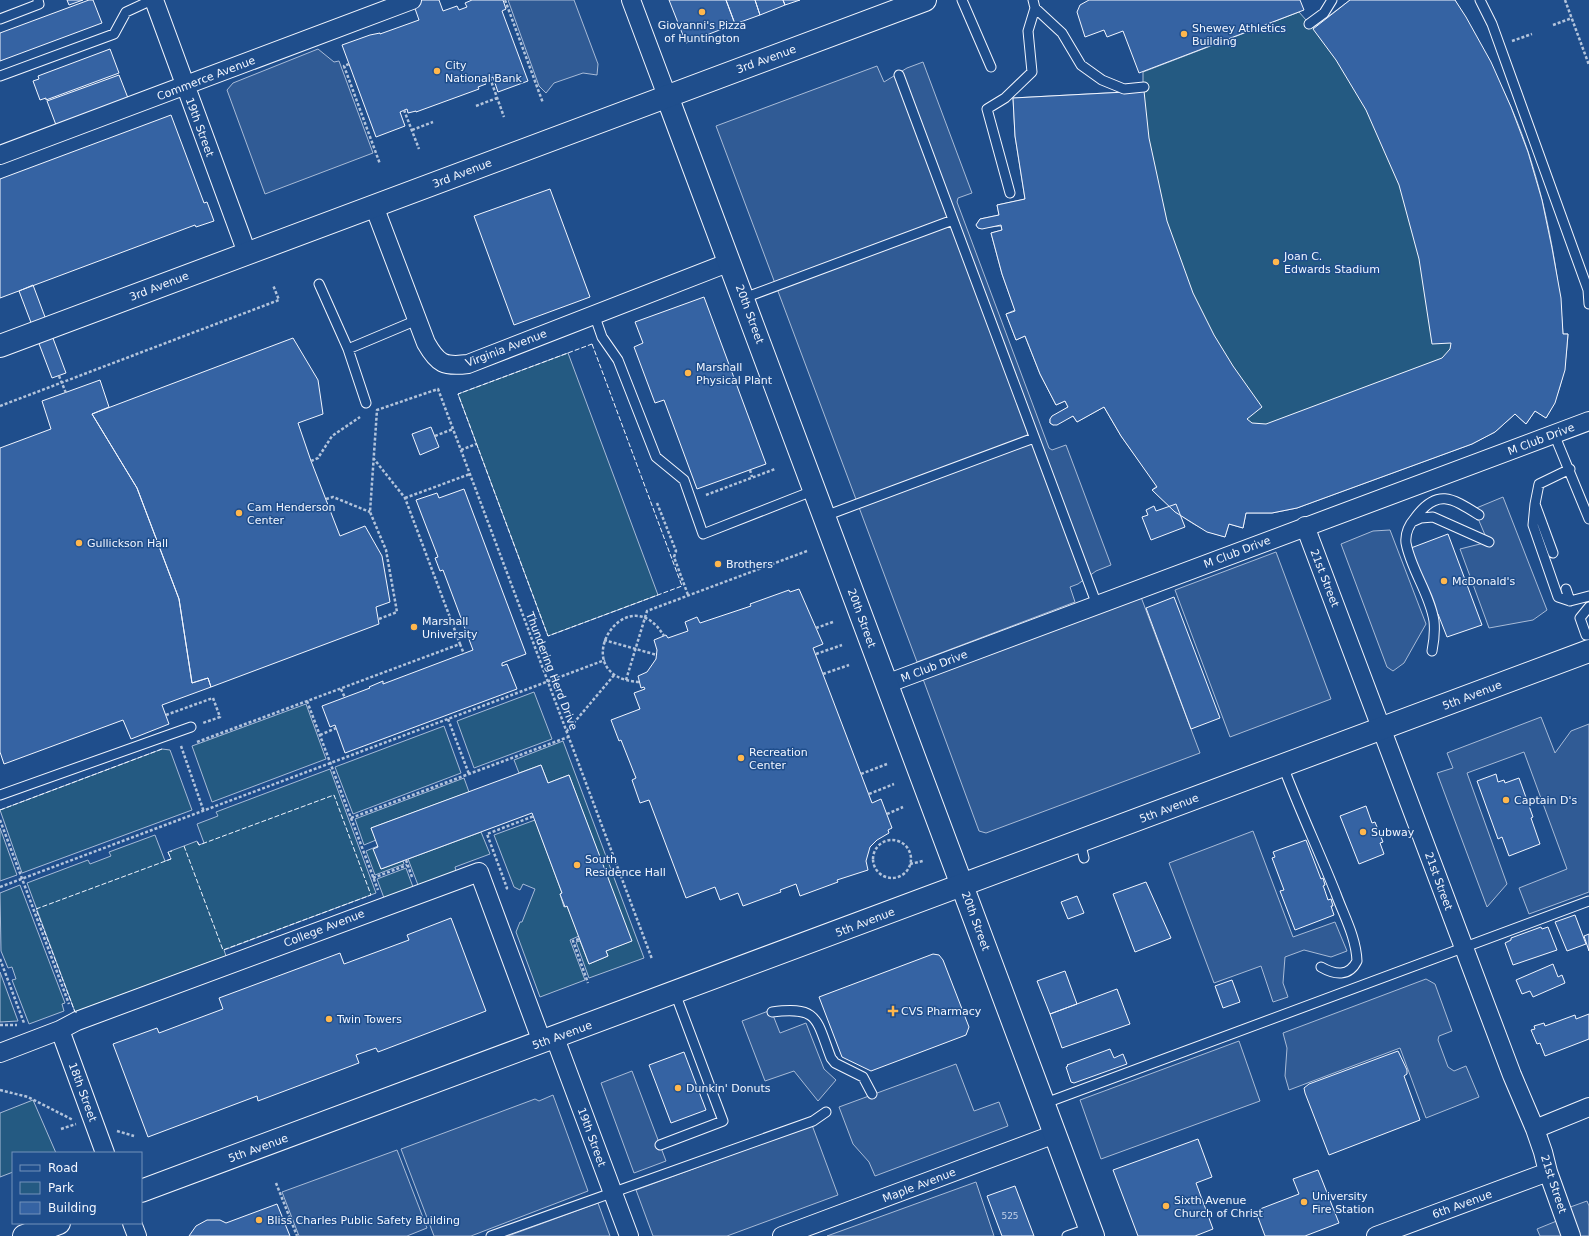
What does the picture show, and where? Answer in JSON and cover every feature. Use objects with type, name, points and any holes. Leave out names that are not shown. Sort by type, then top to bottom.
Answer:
[{"type":"main road","name":"3rd Avenue","points":[[0,346],[925,0]]},
{"type":"main road","name":"20th Street","points":[[667,96],[744,298],[886,684],[1091,1232]]},
{"type":"main road","name":"5th Avenue","points":[[142,1191],[962,885],[1082,850],[1283,766],[1589,652]]},
{"type":"main road","points":[[24,1236],[50,1229]]},
{"type":"street","name":"19th Street","points":[[153,0],[247,253]]},
{"type":"street","name":"Commerce Avenue","points":[[0,155],[393,4],[412,0]]},
{"type":"street","name":"20th Street","points":[[631,0],[667,96]]},
{"type":"street","name":"Virginia Avenue","points":[[374,206],[426,343],[433,355],[442,362],[452,366],[468,364],[730,262]]},
{"type":"street","name":"M Club Drive","points":[[886,684],[1589,421]]},
{"type":"street","name":"21st Street","points":[[1305,526],[1512,1075],[1535,1129],[1548,1172],[1571,1236]]},
{"type":"street","name":"College Avenue","points":[[0,1053],[60,1030],[92,1015],[479,872],[548,1040]]},
{"type":"street","name":"18th Street","points":[[60,1030],[105,1152]]},
{"type":"street","name":"19th Street","points":[[548,1040],[613,1192],[629,1236]]},
{"type":"street","points":[[1535,1129],[1589,1107]]},
{"type":"street","name":"Maple Avenue","points":[[782,1236],[1055,1134]]},
{"type":"street","name":"6th Avenue","points":[[1376,1236],[1548,1172]]},
{"type":"street","points":[[132,1224],[137,1236]]},
{"type":"lane","points":[[0,19],[40,4],[38,0]]},
{"type":"lane","points":[[0,76],[114,34],[126,12],[153,0]]},
{"type":"lane","points":[[962,0],[990,67]]},
{"type":"lane","points":[[1309,24],[1324,13],[1332,0]]},
{"type":"lane","points":[[1480,0],[1492,24],[1588,290],[1589,304]]},
{"type":"lane","points":[[1034,4],[1062,33],[1081,65],[1102,80],[1124,89],[1144,87]]},
{"type":"lane","points":[[1010,193],[987,109],[1005,98],[1032,72],[1028,31],[1034,4]]},
{"type":"lane","points":[[899,75],[1097,605]]},
{"type":"lane","points":[[744,298],[953,220]]},
{"type":"lane","points":[[319,284],[348,349],[366,404]]},
{"type":"lane","points":[[594,314],[602,337],[618,360],[656,457],[684,480],[704,534],[815,490]]},
{"type":"lane","points":[[348,349],[417,320]]},
{"type":"lane","points":[[1554,434],[1570,469],[1589,519]]},
{"type":"lane","points":[[825,516],[1034,438]]},
{"type":"lane","points":[[1570,469],[1538,484],[1533,525],[1558,596],[1570,601],[1589,597]]},
{"type":"lane","points":[[1432,651],[1435,634],[1434,620],[1406,543],[1406,535],[1411,523],[1424,505],[1445,498],[1456,500],[1479,516]]},
{"type":"lane","points":[[1535,504],[1553,553]]},
{"type":"lane","points":[[1411,523],[1422,518],[1433,517],[1489,542]]},
{"type":"lane","points":[[1566,588],[1570,601]]},
{"type":"lane","points":[[1589,606],[1580,618],[1586,635],[1589,635]]},
{"type":"lane","points":[[0,795],[191,727]]},
{"type":"lane","points":[[1283,766],[1302,817],[1311,833],[1351,933],[1357,954],[1357,961],[1350,971],[1341,974],[1332,973],[1321,967]]},
{"type":"lane","points":[[1043,1104],[1589,901]]},
{"type":"lane","points":[[660,1145],[723,1120],[675,993]]},
{"type":"lane","points":[[772,1012],[793,1009],[809,1014],[816,1019],[831,1058],[835,1063],[863,1077],[872,1094]]},
{"type":"lane","points":[[491,1236],[813,1121],[826,1112]]},
{"type":"lane","points":[[1067,1236],[1091,1232]]},
{"type":"path","points":[[505,0],[543,103]]},
{"type":"path","points":[[1565,0],[1589,66]]},
{"type":"path","points":[[1552,25],[1572,18]]},
{"type":"path","points":[[1510,42],[1532,34]]},
{"type":"path","points":[[349,64],[344,66],[380,164]]},
{"type":"path","points":[[490,78],[504,117]]},
{"type":"path","points":[[476,106],[497,98]]},
{"type":"path","points":[[404,110],[419,149]]},
{"type":"path","points":[[412,130],[433,122]]},
{"type":"path","points":[[0,406],[279,300],[274,285]]},
{"type":"path","points":[[59,376],[66,393]]},
{"type":"path","name":"Thundering Herd Drive","points":[[377,410],[438,389],[652,959]]},
{"type":"path","points":[[370,413],[377,410],[370,512],[386,550],[397,612],[379,619]]},
{"type":"path","points":[[311,460],[318,458],[332,436],[355,418],[363,416]]},
{"type":"path","points":[[435,436],[453,429]]},
{"type":"path","points":[[461,450],[476,444]]},
{"type":"path","points":[[374,459],[405,498],[464,654]]},
{"type":"path","points":[[706,495],[775,469]]},
{"type":"path","points":[[750,470],[753,477]]},
{"type":"path","points":[[405,498],[470,474]]},
{"type":"path","points":[[326,499],[333,497],[370,512]]},
{"type":"path","points":[[657,503],[676,551],[674,557],[688,595]]},
{"type":"path","points":[[626,680],[647,611],[807,551]]},
{"type":"path","points":[[639,682],[626,680],[615,674],[605,660],[603,650],[604,640],[610,629],[620,621],[632,617],[644,618],[656,625],[664,636]]},
{"type":"path","points":[[816,628],[834,622]]},
{"type":"path","points":[[604,640],[657,655]]},
{"type":"path","points":[[196,742],[460,644]]},
{"type":"path","points":[[816,654],[842,645]]},
{"type":"path","points":[[0,888],[605,660]]},
{"type":"path","points":[[823,674],[849,664]]},
{"type":"path","points":[[566,732],[615,674]]},
{"type":"path","points":[[341,689],[345,698]]},
{"type":"path","points":[[166,715],[213,698],[220,717],[203,723]]},
{"type":"path","points":[[307,701],[379,892]]},
{"type":"path","points":[[448,719],[469,774]]},
{"type":"path","points":[[320,735],[336,728]]},
{"type":"path","points":[[176,732],[204,812]]},
{"type":"path","points":[[351,818],[568,737]]},
{"type":"path","points":[[181,747],[189,744]]},
{"type":"path","points":[[861,774],[887,764]]},
{"type":"path","points":[[869,794],[894,784]]},
{"type":"path","points":[[887,814],[903,807]]},
{"type":"path","points":[[501,891],[508,888],[487,834],[534,816]]},
{"type":"path","points":[[0,820],[69,1005]]},
{"type":"path","points":[[897,840],[904,844],[909,850],[910,864],[907,870],[901,875],[887,877],[880,873],[876,868],[873,861],[874,853],[883,842],[897,840]]},
{"type":"path","points":[[406,860],[413,879]]},
{"type":"path","points":[[910,864],[923,861]]},
{"type":"path","points":[[373,878],[407,865]]},
{"type":"path","points":[[579,939],[573,941],[588,983]]},
{"type":"path","points":[[0,959],[26,1030]]},
{"type":"path","points":[[0,1025],[25,1025]]},
{"type":"path","points":[[0,1090],[28,1097],[80,1123],[61,1129]]},
{"type":"path","points":[[111,1128],[134,1136]]},
{"type":"path","points":[[276,1183],[296,1236]]},
{"type":"green space","name":"Joan C. Edwards Stadium","points":[[1350,0],[1455,0],[1511,107],[1522,133],[1539,189],[1557,277],[1563,334],[1568,334],[1562,378],[1556,398],[1546,418],[1535,411],[1526,424],[1515,414],[1495,432],[1472,444],[1297,508],[1272,513],[1246,513],[1243,528],[1229,524],[1225,537],[1214,534],[1186,519],[1152,490],[1157,486],[1121,436],[1104,407],[1077,422],[1073,416],[1053,425],[1050,423],[1050,419],[1068,407],[1065,401],[1056,405],[1040,374],[1025,336],[1016,340],[1006,314],[1015,310],[1002,274],[991,233],[1002,230],[1001,226],[978,228],[976,225],[980,219],[999,215],[997,205],[1025,199],[1015,136],[1013,98],[1143,91],[1143,72],[1299,12],[1313,28]]},
{"type":"green space","points":[[568,353],[658,595],[548,636],[458,394]]},
{"type":"green space","points":[[534,692],[552,739],[474,768],[457,721]]},
{"type":"green space","points":[[306,704],[326,759],[212,802],[192,746]]},
{"type":"green space","points":[[444,726],[461,773],[353,814],[335,767]]},
{"type":"green space","points":[[563,741],[644,958],[589,978],[576,942],[580,941],[589,964],[608,956],[606,951],[631,941],[569,775],[548,783],[541,765],[519,773],[514,760]]},
{"type":"green space","points":[[162,749],[170,750],[192,810],[22,873],[0,810]]},
{"type":"green space","points":[[330,769],[376,893],[224,950],[226,956],[75,1012],[27,883],[88,860],[90,864],[111,856],[109,852],[155,835],[165,861],[171,859],[168,852],[197,841],[199,845],[204,843],[197,824],[218,816],[216,812]]},
{"type":"green space","points":[[464,778],[469,792],[371,828],[376,840],[364,845],[355,819]]},
{"type":"green space","points":[[535,820],[562,893],[560,894],[564,907],[567,906],[579,936],[570,940],[585,980],[540,997],[516,932],[520,922],[522,922],[535,889],[523,884],[520,890],[514,887],[494,835]]},
{"type":"green space","points":[[0,828],[17,875],[0,881]]},
{"type":"green space","points":[[481,832],[490,854],[455,867],[456,871],[418,885],[408,859]]},
{"type":"green space","points":[[378,846],[374,849],[381,869],[403,861],[404,864],[375,875],[366,851]]},
{"type":"green space","points":[[406,868],[413,887],[384,898],[377,879]]},
{"type":"green space","points":[[20,885],[65,1003],[62,1004],[64,1011],[29,1024],[12,980],[16,979],[12,967],[8,968],[1,951],[0,893]]},
{"type":"green space","points":[[0,972],[18,1021],[0,1022]]},
{"type":"green space","points":[[33,1100],[56,1152],[12,1152],[12,1172],[0,1177],[0,1113]]},
{"type":"shaded area","points":[[508,0],[574,0],[598,64],[597,75],[583,73],[554,83],[546,93],[539,86]]},
{"type":"shaded area","points":[[318,49],[334,62],[339,61],[373,153],[265,194],[227,90],[233,83]]},
{"type":"shaded area","points":[[923,62],[972,193],[958,198],[957,202],[1049,448],[1052,450],[1066,445],[1111,565],[1096,571],[1078,584],[1070,587],[1075,602],[917,662],[716,126],[877,66],[884,82],[907,68]]},
{"type":"shaded area","points":[[1503,497],[1547,610],[1533,620],[1489,628],[1460,549],[1488,542],[1474,509]]},
{"type":"shaded area","points":[[1390,530],[1426,624],[1404,663],[1393,671],[1387,667],[1341,544],[1373,531]]},
{"type":"shaded area","points":[[1276,552],[1331,699],[1230,737],[1175,590]]},
{"type":"shaded area","points":[[1141,597],[1200,753],[986,833],[979,831],[923,679]]},
{"type":"shaded area","points":[[1541,717],[1555,753],[1571,731],[1589,724],[1589,892],[1529,914],[1519,888],[1567,869],[1524,752],[1467,773],[1507,884],[1487,907],[1437,773],[1453,768],[1447,753]]},
{"type":"shaded area","points":[[1253,831],[1293,937],[1335,922],[1347,951],[1331,957],[1304,950],[1285,957],[1283,983],[1288,997],[1273,1002],[1261,966],[1214,983],[1169,863]]},
{"type":"shaded area","points":[[1426,979],[1435,984],[1452,1031],[1439,1036],[1438,1040],[1448,1067],[1454,1071],[1466,1066],[1479,1097],[1426,1118],[1400,1048],[1289,1090],[1285,1076],[1287,1048],[1283,1033]]},
{"type":"shaded area","points":[[771,1010],[780,1033],[806,1023],[824,1069],[836,1080],[818,1101],[794,1071],[765,1081],[742,1021]]},
{"type":"shaded area","points":[[1239,1041],[1260,1101],[1101,1159],[1080,1100]]},
{"type":"shaded area","points":[[956,1064],[974,1111],[999,1102],[1008,1126],[875,1176],[869,1162],[853,1144],[839,1107]]},
{"type":"shaded area","points":[[632,1071],[666,1161],[634,1173],[601,1083]]},
{"type":"shaded area","points":[[553,1095],[588,1191],[471,1236],[434,1236],[401,1149],[535,1099],[539,1101]]},
{"type":"shaded area","points":[[812,1125],[838,1195],[727,1236],[653,1236],[636,1190]]},
{"type":"shaded area","points":[[397,1150],[427,1228],[407,1236],[299,1236],[282,1192]]},
{"type":"shaded area","points":[[976,1182],[994,1236],[827,1236]]},
{"type":"shaded area","points":[[1587,1201],[1589,1206],[1589,1236],[1540,1236],[1537,1229],[1564,1218],[1562,1210]]},
{"type":"shaded area","points":[[598,1203],[610,1236],[508,1236]]},
{"type":"building","points":[[67,0],[83,0],[69,5]]},
{"type":"building","points":[[89,0],[93,0],[102,23],[0,61],[0,33]]},
{"type":"building","name":"City National Bank","points":[[412,0],[439,0],[443,11],[457,6],[459,10],[467,7],[465,3],[472,0],[503,0],[506,9],[502,11],[528,81],[498,92],[493,77],[484,81],[486,84],[478,87],[479,89],[416,112],[408,113],[407,109],[400,112],[405,126],[376,137],[342,45],[370,35],[380,34],[419,20]]},
{"type":"building","name":"Giovanni's Pizza of Huntington","points":[[669,0],[726,0],[735,24],[686,43]]},
{"type":"building","points":[[726,0],[755,0],[760,15],[735,24]]},
{"type":"building","points":[[755,0],[783,0],[785,5],[760,15]]},
{"type":"building","points":[[783,0],[800,0],[785,5]]},
{"type":"building","name":"Shewey Athletics Building","points":[[1089,0],[1300,0],[1304,10],[1139,73],[1123,31],[1107,37],[1104,30],[1085,37],[1077,12],[1080,5]]},
{"type":"building","name":"Joan C. Edwards Stadium","points":[[1350,0],[1455,0],[1466,17],[1491,62],[1511,107],[1528,152],[1542,200],[1561,298],[1563,334],[1568,334],[1565,370],[1555,403],[1546,418],[1535,411],[1526,424],[1515,414],[1495,432],[1472,444],[1297,508],[1272,513],[1246,513],[1243,528],[1229,524],[1225,537],[1207,532],[1175,512],[1152,490],[1157,487],[1121,436],[1104,407],[1077,422],[1073,416],[1057,425],[1050,423],[1052,416],[1068,407],[1065,401],[1056,405],[1040,374],[1025,336],[1016,340],[1006,314],[1015,311],[1002,274],[991,233],[1002,230],[1001,225],[982,229],[978,228],[976,225],[980,219],[999,215],[997,205],[1025,199],[1015,136],[1013,98],[1144,91],[1149,138],[1167,221],[1193,293],[1214,335],[1233,366],[1262,407],[1247,419],[1252,423],[1266,424],[1442,358],[1450,349],[1451,343],[1432,344],[1419,259],[1399,185],[1366,110],[1336,60],[1313,29]]},
{"type":"building","points":[[110,49],[119,73],[46,100],[46,98],[40,100],[33,81],[39,79],[38,76]]},
{"type":"building","points":[[119,75],[128,98],[56,125],[47,101]]},
{"type":"building","points":[[171,115],[204,203],[207,202],[214,221],[196,227],[195,225],[0,298],[0,179]]},
{"type":"building","points":[[550,189],[590,297],[514,325],[474,216]]},
{"type":"building","points":[[33,285],[66,373],[52,378],[19,291]]},
{"type":"building","name":"Marshall Physical Plant","points":[[704,297],[766,464],[697,489],[664,400],[655,403],[634,347],[643,343],[635,322]]},
{"type":"building","name":"Cam Henderson Center","points":[[293,338],[318,380],[323,414],[298,423],[311,461],[340,536],[365,526],[382,556],[390,602],[376,607],[379,624],[211,687],[208,678],[192,683],[179,599],[137,488],[92,414]]},
{"type":"building","name":"Gullickson Hall","points":[[100,380],[109,407],[92,414],[137,488],[179,599],[192,683],[208,678],[211,687],[162,705],[169,724],[131,739],[123,720],[4,764],[0,752],[0,448],[51,429],[42,401]]},
{"type":"building","points":[[431,427],[439,447],[420,455],[412,434]]},
{"type":"building","points":[[464,489],[526,654],[502,663],[502,666],[507,664],[517,689],[345,753],[335,725],[330,727],[322,706],[370,688],[369,687],[383,681],[383,684],[473,650],[443,570],[440,571],[435,558],[438,557],[416,500],[437,493],[439,498]]},
{"type":"building","points":[[1176,504],[1185,527],[1151,540],[1142,517],[1148,515],[1146,510],[1154,506],[1156,511]]},
{"type":"building","name":"McDonald's","points":[[1448,534],[1482,625],[1447,637],[1438,614],[1436,614],[1411,548]]},
{"type":"building","name":"Recreation Center","points":[[799,589],[823,644],[813,648],[872,803],[881,799],[892,828],[888,830],[889,833],[877,840],[870,847],[866,861],[868,870],[837,880],[838,882],[800,896],[796,884],[780,890],[781,892],[743,906],[738,893],[720,900],[715,887],[686,898],[649,800],[640,803],[632,780],[636,778],[621,740],[619,741],[611,720],[640,709],[634,693],[645,689],[644,687],[641,688],[638,676],[647,672],[656,659],[657,650],[654,640],[666,635],[668,638],[688,631],[685,622],[697,617],[700,623],[751,606],[750,604],[789,590],[790,592]]},
{"type":"building","points":[[1174,597],[1220,718],[1191,729],[1146,608]]},
{"type":"building","name":"South Residence Hall","points":[[541,765],[548,783],[569,775],[632,941],[606,951],[608,956],[589,964],[567,906],[565,907],[560,894],[562,893],[532,813],[381,869],[373,849],[378,847],[371,828]]},
{"type":"building","name":"Captain D's","points":[[1496,774],[1498,782],[1504,780],[1505,783],[1519,778],[1533,817],[1531,818],[1540,844],[1509,856],[1502,837],[1498,839],[1477,781]]},
{"type":"building","name":"Subway","points":[[1366,806],[1372,823],[1375,822],[1383,842],[1380,843],[1384,854],[1359,864],[1340,816]]},
{"type":"building","points":[[1306,840],[1321,879],[1323,878],[1325,885],[1323,886],[1328,900],[1331,899],[1333,906],[1331,906],[1334,915],[1295,930],[1280,891],[1284,890],[1272,858],[1275,857],[1273,852]]},
{"type":"building","points":[[1146,882],[1171,938],[1135,952],[1113,894]]},
{"type":"building","points":[[1077,896],[1084,913],[1068,919],[1061,902]]},
{"type":"building","points":[[1575,915],[1586,944],[1567,951],[1555,922]]},
{"type":"building","name":"Twin Towers","points":[[451,918],[486,1011],[378,1052],[376,1048],[356,1055],[359,1063],[258,1101],[257,1096],[148,1137],[113,1044],[157,1028],[159,1033],[223,1009],[219,998],[340,953],[344,964],[409,940],[407,935]]},
{"type":"building","points":[[1541,927],[1542,929],[1548,927],[1557,950],[1513,965],[1505,943],[1511,940],[1511,938]]},
{"type":"building","points":[[1589,934],[1589,951],[1584,936]]},
{"type":"building","name":"CVS Pharmacy","points":[[933,954],[939,955],[943,960],[969,1027],[966,1035],[871,1071],[842,1057],[819,997]]},
{"type":"building","points":[[1553,964],[1558,977],[1562,975],[1565,983],[1533,997],[1530,991],[1522,994],[1516,980]]},
{"type":"building","points":[[1065,971],[1077,1004],[1050,1014],[1037,981]]},
{"type":"building","points":[[1232,980],[1240,1002],[1223,1008],[1215,986]]},
{"type":"building","points":[[1117,989],[1130,1024],[1062,1048],[1050,1014]]},
{"type":"building","points":[[1589,1014],[1589,1039],[1545,1056],[1540,1043],[1537,1044],[1531,1030],[1535,1029],[1534,1026],[1544,1023],[1545,1026],[1575,1015],[1576,1019]]},
{"type":"building","points":[[1110,1049],[1114,1058],[1123,1054],[1127,1064],[1074,1083],[1071,1082],[1066,1067],[1068,1066],[1067,1065]]},
{"type":"building","points":[[1398,1051],[1407,1070],[1407,1074],[1404,1076],[1420,1120],[1329,1155],[1304,1088],[1309,1084]]},
{"type":"building","name":"Dunkin' Donuts","points":[[684,1052],[706,1110],[671,1123],[649,1065]]},
{"type":"building","name":"Sixth Avenue Church of Christ","points":[[1198,1139],[1212,1177],[1196,1183],[1213,1229],[1195,1236],[1138,1236],[1113,1170]]},
{"type":"building","name":"University Fire Station","points":[[1318,1170],[1339,1223],[1305,1236],[1265,1236],[1256,1212],[1260,1209],[1299,1194],[1293,1179]]},
{"type":"building","points":[[1015,1186],[1034,1236],[1002,1236],[987,1196]]},
{"type":"building","name":"Bliss Charles Public Safety Building","points":[[277,1204],[290,1236],[189,1236],[196,1226],[207,1220],[220,1220],[226,1223]]},
{"type":"fence","points":[[592,344],[682,586],[548,636],[458,394],[592,344]]},
{"type":"fence","points":[[0,810],[162,749]]},
{"type":"fence","points":[[184,846],[223,950],[371,895],[334,795],[199,845],[197,841]]},
{"type":"fence","points":[[77,1012],[75,1012],[36,909],[171,859],[168,852],[172,851]]},
{"type":"place","name":"Giovanni's Pizza of Huntington","points":[[702,12]]},
{"type":"place","name":"Shewey Athletics Building","points":[[1184,34]]},
{"type":"place","name":"City National Bank","points":[[437,71]]},
{"type":"place","name":"Joan C. Edwards Stadium","points":[[1276,262]]},
{"type":"place","name":"Marshall Physical Plant","points":[[688,373]]},
{"type":"place","name":"Cam Henderson Center","points":[[239,513]]},
{"type":"place","name":"Gullickson Hall","points":[[79,543]]},
{"type":"place","name":"Brothers","points":[[718,564]]},
{"type":"place","name":"McDonald's","points":[[1444,581]]},
{"type":"place","name":"Marshall University","points":[[414,627]]},
{"type":"place","name":"Recreation Center","points":[[741,758]]},
{"type":"place","name":"Captain D's","points":[[1506,800]]},
{"type":"place","name":"Subway","points":[[1363,832]]},
{"type":"place","name":"South Residence Hall","points":[[577,865]]},
{"type":"place","name":"CVS Pharmacy","points":[[893,1011]]},
{"type":"place","name":"Twin Towers","points":[[329,1019]]},
{"type":"place","name":"Dunkin' Donuts","points":[[678,1088]]},
{"type":"place","name":"University Fire Station","points":[[1304,1202]]},
{"type":"place","name":"Sixth Avenue Church of Christ","points":[[1166,1206]]},
{"type":"place","name":"Bliss Charles Public Safety Building","points":[[259,1220]]}]
